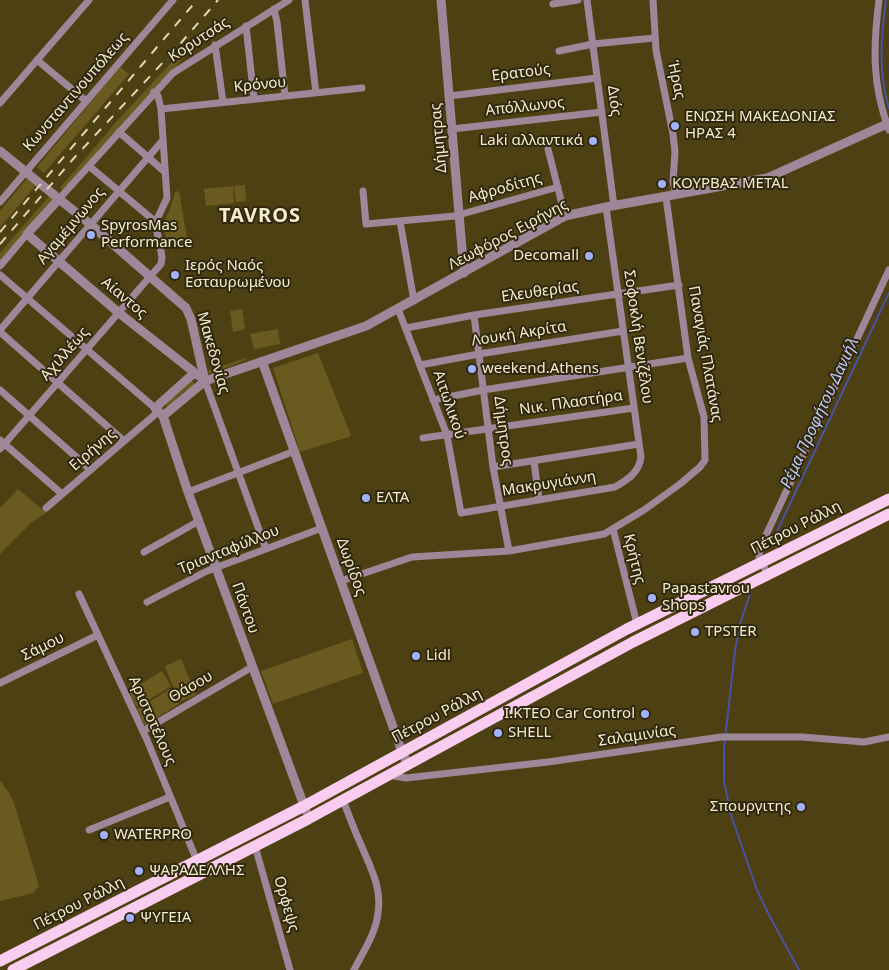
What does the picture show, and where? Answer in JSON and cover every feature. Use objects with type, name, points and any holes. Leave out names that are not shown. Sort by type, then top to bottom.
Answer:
[{"type":"main road","name":"Πέτρου Ράλλη","points":[[0,961],[304,806],[637,624],[889,499]]},
{"type":"main road","name":"Πέτρου Ράλλη","points":[[13,970],[308,819],[633,642],[889,514]]},
{"type":"street","points":[[0,103],[89,0]]},
{"type":"street","name":"Κωνσταντινουπόλεως","points":[[0,202],[173,0]]},
{"type":"street","name":"Κορυτσάς","points":[[154,92],[172,73],[289,0]]},
{"type":"street","points":[[305,0],[316,93]]},
{"type":"street","name":"Δήμητρας","points":[[440,0],[464,273]]},
{"type":"street","points":[[554,4],[578,0]]},
{"type":"street","name":"Διός","points":[[587,0],[602,112],[610,207]]},
{"type":"street","name":"Ήρας","points":[[653,0],[654,38],[673,134],[675,152],[673,181],[676,195]]},
{"type":"street","points":[[879,0],[874,52],[878,90],[888,126]]},
{"type":"street","points":[[274,9],[285,96]]},
{"type":"street","points":[[246,26],[254,99]]},
{"type":"street","points":[[559,51],[593,44],[654,38]]},
{"type":"street","points":[[215,45],[223,102]]},
{"type":"street","points":[[38,60],[86,101]]},
{"type":"street","name":"Ερατούς","points":[[449,96],[597,78]]},
{"type":"street","name":"Κρόνου","points":[[161,109],[362,88]]},
{"type":"street","points":[[0,266],[154,92],[158,96],[161,109],[167,198],[157,223],[89,166]]},
{"type":"street","name":"Απόλλωνος","points":[[452,129],[602,112]]},
{"type":"street","name":"Λεωφόρος Ειρήνης","points":[[205,381],[361,328],[414,301],[566,216],[767,178],[888,126]]},
{"type":"street","points":[[119,132],[165,172]]},
{"type":"street","name":"Αγαμέμνωνος","points":[[0,331],[118,190],[163,140]]},
{"type":"street","points":[[548,148],[566,216]]},
{"type":"street","name":"Μακεδονίας","points":[[0,151],[90,224],[183,305],[190,314],[205,381],[266,549]]},
{"type":"street","name":"Αφροδίτης","points":[[363,191],[366,224],[459,215],[558,187]]},
{"type":"street","name":"Παναγιάς Πλατάνας","points":[[613,529],[674,489],[703,464],[705,448],[704,417],[688,358],[666,197]]},
{"type":"street","name":"Σοφοκλή Βενιζέλου","points":[[610,207],[618,294],[641,457],[636,471]]},
{"type":"street","points":[[400,221],[414,301]]},
{"type":"street","name":"Αχιλλέως","points":[[2,445],[151,277],[162,260],[157,223]]},
{"type":"street","name":"Αίαντος","points":[[27,234],[119,313],[205,381]]},
{"type":"street","points":[[768,574],[759,557],[760,548],[889,270]]},
{"type":"street","points":[[0,275],[159,412]]},
{"type":"street","name":"Ελευθερίας","points":[[406,328],[474,315],[679,285]]},
{"type":"street","name":"Αιτωλικού","points":[[398,309],[447,435],[460,513]]},
{"type":"street","name":"Δήμητρος","points":[[474,315],[493,467],[509,551]]},
{"type":"street","points":[[0,331],[124,441]]},
{"type":"street","name":"Λουκή Ακρίτα","points":[[420,365],[623,331]]},
{"type":"street","points":[[433,400],[483,390],[688,358]]},
{"type":"street","name":"Δωρίδος","points":[[262,361],[402,752],[414,773],[421,776]]},
{"type":"street","name":"Ειρήνης","points":[[159,412],[194,373]]},
{"type":"street","name":"Ειρήνης","points":[[46,508],[159,412],[205,381]]},
{"type":"street","points":[[0,390],[91,470]]},
{"type":"street","name":"Νικ. Πλαστήρα","points":[[423,438],[634,408]]},
{"type":"street","name":"Πάντου","points":[[159,412],[308,819]]},
{"type":"street","points":[[493,467],[639,444]]},
{"type":"street","points":[[2,445],[62,494]]},
{"type":"street","points":[[188,492],[295,451]]},
{"type":"street","points":[[534,461],[539,500]]},
{"type":"street","name":"Μακρυγιάννη","points":[[460,513],[615,487],[636,471]]},
{"type":"street","points":[[144,552],[199,521]]},
{"type":"street","name":"Τριανταφύλλου","points":[[147,602],[216,568],[322,528]]},
{"type":"street","points":[[341,581],[412,557],[509,551],[588,538],[604,534],[613,529]]},
{"type":"street","name":"Κρήτης","points":[[613,529],[637,624]]},
{"type":"street","name":"Αριστοτέλους","points":[[79,594],[143,731],[197,860]]},
{"type":"street","name":"Σάμου","points":[[0,683],[98,635]]},
{"type":"street","name":"Θάσου","points":[[143,731],[252,667]]},
{"type":"street","name":"Σαλαμινίας","points":[[389,775],[404,778],[548,762],[724,737],[802,737],[864,742],[889,736]]},
{"type":"street","points":[[89,830],[170,797]]},
{"type":"street","points":[[343,800],[374,872],[379,901],[378,915],[373,930],[354,970]]},
{"type":"street","name":"Ορφεψς","points":[[255,846],[290,970]]},
{"type":"shaded area","points":[[183,50],[187,54],[64,192],[60,188],[118,120]]},
{"type":"shaded area","points":[[120,67],[129,74],[44,173],[37,167]]},
{"type":"shaded area","points":[[29,176],[38,183],[0,227],[0,211]]},
{"type":"shaded area","points":[[245,185],[246,201],[236,202],[234,186]]},
{"type":"shaded area","points":[[233,186],[234,203],[206,206],[204,189]]},
{"type":"shaded area","points":[[179,191],[188,243],[167,246],[164,223],[175,192]]},
{"type":"shaded area","points":[[51,194],[58,199],[0,264],[0,253]]},
{"type":"shaded area","points":[[242,309],[245,329],[233,332],[230,311]]},
{"type":"shaded area","points":[[278,329],[280,344],[254,349],[250,334]]},
{"type":"shaded area","points":[[318,353],[351,436],[300,452],[273,368]]},
{"type":"shaded area","points":[[246,358],[246,360],[210,374],[207,371]]},
{"type":"shaded area","points":[[192,380],[195,385],[190,390],[186,390],[175,400],[174,404],[168,407],[165,405],[169,398],[173,398],[184,388],[185,384]]},
{"type":"shaded area","points":[[18,489],[46,513],[32,522],[0,554],[0,508]]},
{"type":"shaded area","points":[[352,639],[363,673],[273,704],[261,671]]},
{"type":"shaded area","points":[[181,659],[196,695],[179,702],[165,666]]},
{"type":"shaded area","points":[[162,671],[171,686],[137,707],[128,692]]},
{"type":"shaded area","points":[[170,689],[179,704],[145,725],[136,710]]},
{"type":"shaded area","points":[[0,780],[14,803],[39,886],[33,893],[0,901]]},
{"type":"waterway","name":"Ρέμα Προφήτου Δανιήλ","points":[[886,0],[881,54],[883,81],[889,108]]},
{"type":"waterway","name":"Ρέμα Προφήτου Δανιήλ","points":[[772,542],[889,293]]},
{"type":"waterway","name":"Ρέμα Προφήτου Δανιήλ","points":[[750,594],[740,624],[735,651],[724,748],[724,781],[731,815],[757,890],[799,970]]},
{"type":"railway","points":[[0,232],[197,0]]},
{"type":"railway","points":[[0,244],[74,158],[180,44],[218,0]]},
{"type":"place","name":"ΕΝΩΣΗ ΜΑΚΕΔΟΝΙΑΣ ΗΡΑΣ 4","points":[[675,126]]},
{"type":"place","name":"Laki αλλαντικά","points":[[593,141]]},
{"type":"place","name":"ΚΟΥΡΒΑΣ METAL","points":[[662,184]]},
{"type":"place","name":"SpyrosMas Performance","points":[[91,235]]},
{"type":"place","name":"Decomall","points":[[589,256]]},
{"type":"place","name":"Ιερός Ναός Εσταυρωμένου","points":[[175,275]]},
{"type":"place","name":"weekend.Athens","points":[[472,369]]},
{"type":"place","name":"ΕΛΤΑ","points":[[366,498]]},
{"type":"place","name":"Papastavrou Shops","points":[[652,598]]},
{"type":"place","name":"TPSTER","points":[[695,632]]},
{"type":"place","name":"Lidl","points":[[416,656]]},
{"type":"place","name":"Ι.ΚΤΕΟ Car Control","points":[[645,714]]},
{"type":"place","name":"SHELL","points":[[498,733]]},
{"type":"place","name":"Σπουργιτης","points":[[801,807]]},
{"type":"place","name":"WATERPRO","points":[[104,835]]},
{"type":"place","name":"ΨΑΡΑΔΕΛΛΗΣ","points":[[139,871]]},
{"type":"place","name":"ΨΥΓΕΙΑ","points":[[130,918]]},
{"type":"district","name":"TAVROS","points":[[260,216]]}]
